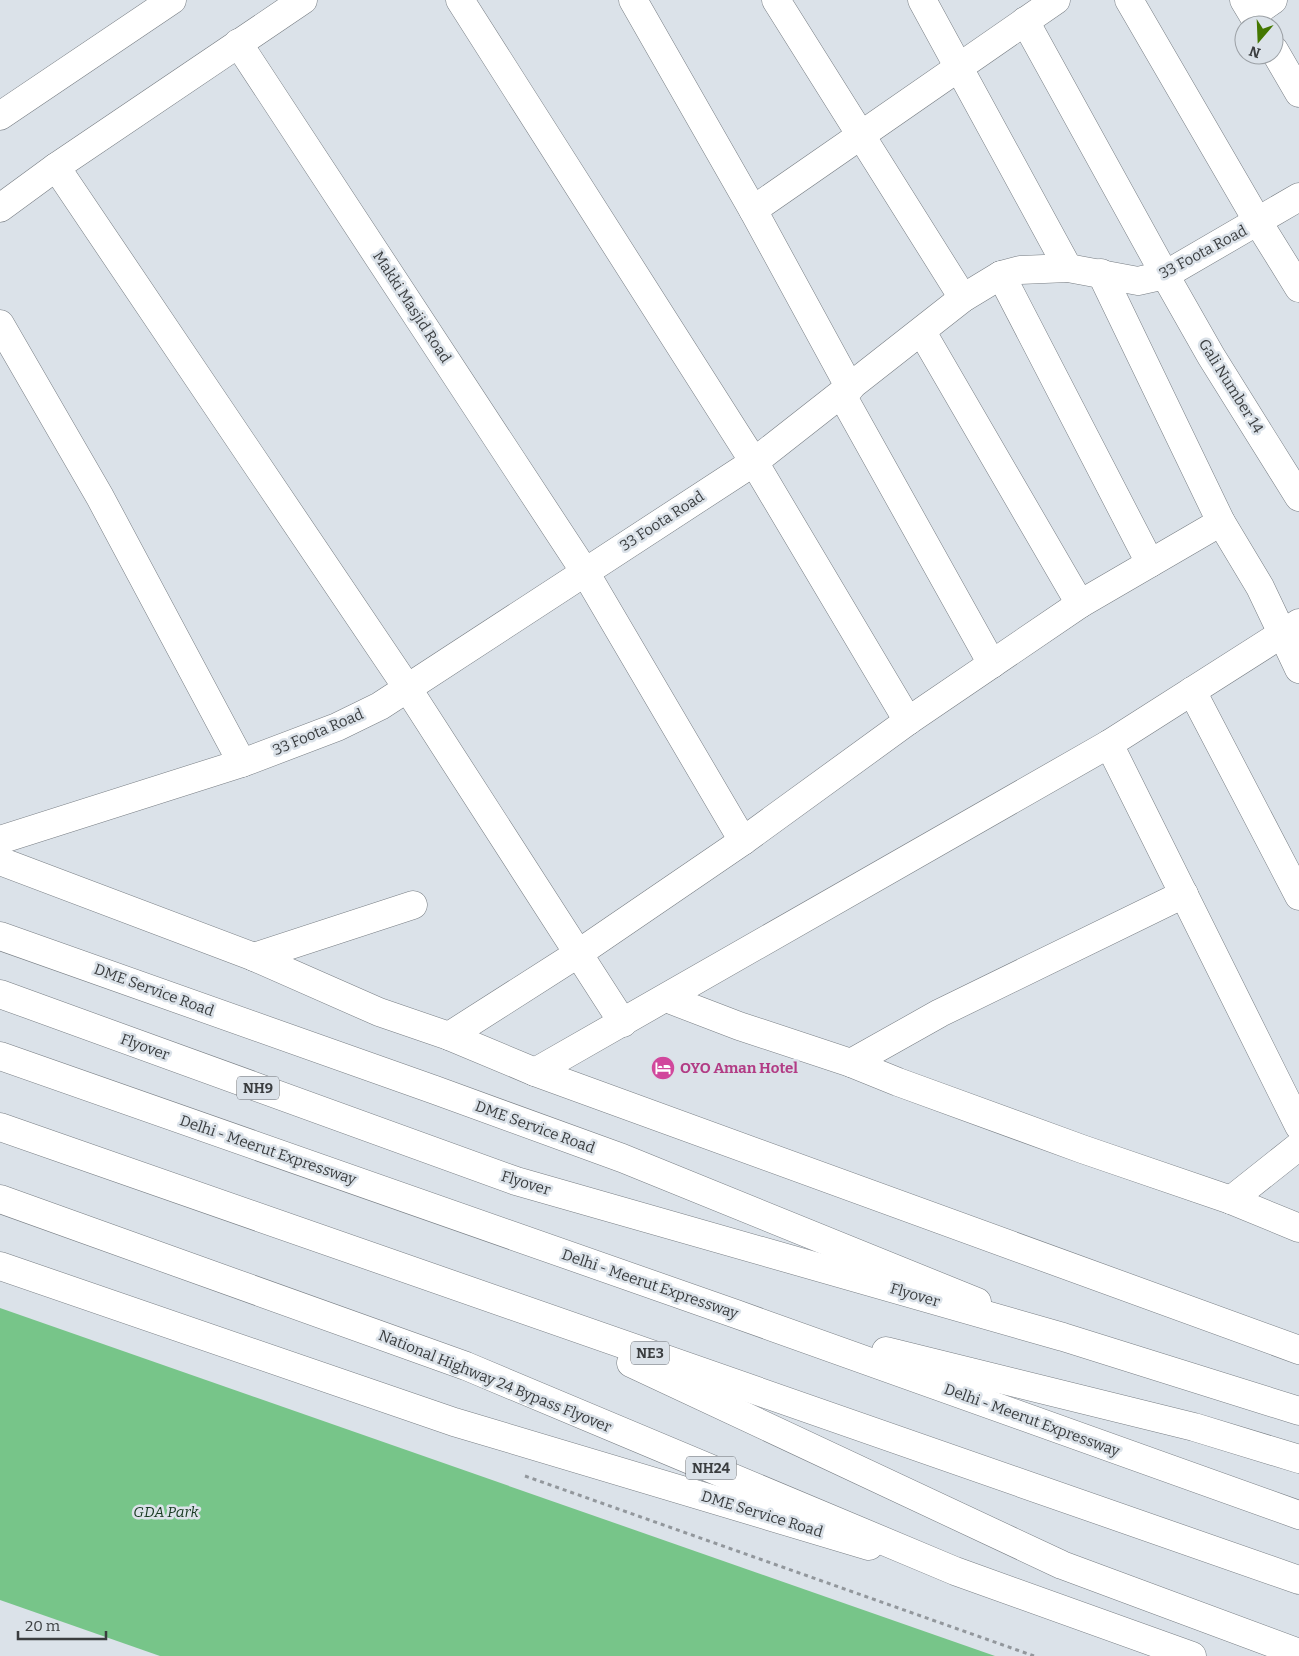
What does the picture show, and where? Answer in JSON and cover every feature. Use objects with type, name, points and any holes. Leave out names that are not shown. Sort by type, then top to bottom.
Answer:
[{"type":"main road","points":[[0,116],[172,0]]},
{"type":"main road","points":[[0,208],[56,167],[303,0]]},
{"type":"main road","points":[[460,0],[754,462],[908,721]]},
{"type":"main road","points":[[633,0],[753,210],[846,392],[992,664]]},
{"type":"main road","points":[[776,0],[964,298]]},
{"type":"main road","points":[[922,0],[1068,268]]},
{"type":"main road","points":[[753,210],[958,66],[1056,0]]},
{"type":"main road","points":[[1129,0],[1258,222],[1299,288]]},
{"type":"main road","name":"Gali Number 14","points":[[1025,21],[1211,356],[1299,497]]},
{"type":"main road","name":"Makki Masjid Road","points":[[238,43],[585,572],[743,841]]},
{"type":"main road","points":[[1283,65],[1299,93]]},
{"type":"main road","points":[[56,167],[408,689],[623,1023]]},
{"type":"main road","name":"33 Foota Road","points":[[0,840],[242,763],[337,727],[380,706],[754,462],[964,298],[1001,275],[1020,270],[1068,268],[1138,281],[1165,275],[1299,197]]},
{"type":"main road","points":[[1101,273],[1221,522],[1260,587],[1290,628],[1299,669]]},
{"type":"main road","points":[[1001,275],[1150,563]]},
{"type":"main road","points":[[0,324],[100,497],[242,763]]},
{"type":"main road","points":[[922,332],[1080,604]]},
{"type":"main road","points":[[449,1036],[579,953],[743,841],[908,721],[1080,604],[1221,522]]},
{"type":"main road","points":[[536,1072],[1109,744],[1290,628]]},
{"type":"main road","points":[[1192,691],[1299,896]]},
{"type":"main road","points":[[1109,744],[1299,1126]]},
{"type":"main road","points":[[0,861],[254,957],[379,1012],[449,1036],[536,1072],[1299,1350]]},
{"type":"main road","points":[[851,1063],[948,1009],[1184,894]]},
{"type":"main road","points":[[254,957],[413,905]]},
{"type":"main road","name":"DME Service Road","points":[[0,936],[622,1158],[1063,1337]]},
{"type":"main road","name":"Flyover","points":[[0,994],[516,1181],[1063,1337]]},
{"type":"main road","points":[[666,998],[738,1026],[851,1063],[1082,1149],[1231,1200],[1299,1228]]},
{"type":"main road","name":"Delhi - Meerut Expressway","points":[[0,1056],[736,1314],[1299,1515]]},
{"type":"main road","name":"NE3","points":[[0,1127],[1299,1580]]},
{"type":"main road","points":[[1231,1200],[1299,1146]]},
{"type":"main road","name":"National Highway 24 Bypass Flyover","points":[[0,1199],[466,1366],[954,1571]]},
{"type":"main road","name":"DME Service Road","points":[[0,1266],[454,1422],[954,1571]]},
{"type":"main road","points":[[499,1301],[1062,1565],[1299,1653]]},
{"type":"main road","points":[[736,1314],[1194,1427],[1299,1459]]},
{"type":"main road","points":[[1063,1337],[1299,1411]]},
{"type":"main road","points":[[954,1571],[1192,1656]]},
{"type":"green space","name":"GDA Park","points":[[0,1308],[995,1656],[160,1656],[0,1600]]},
{"type":"place","name":"OYO Aman Hotel","points":[[663,1068]]}]
